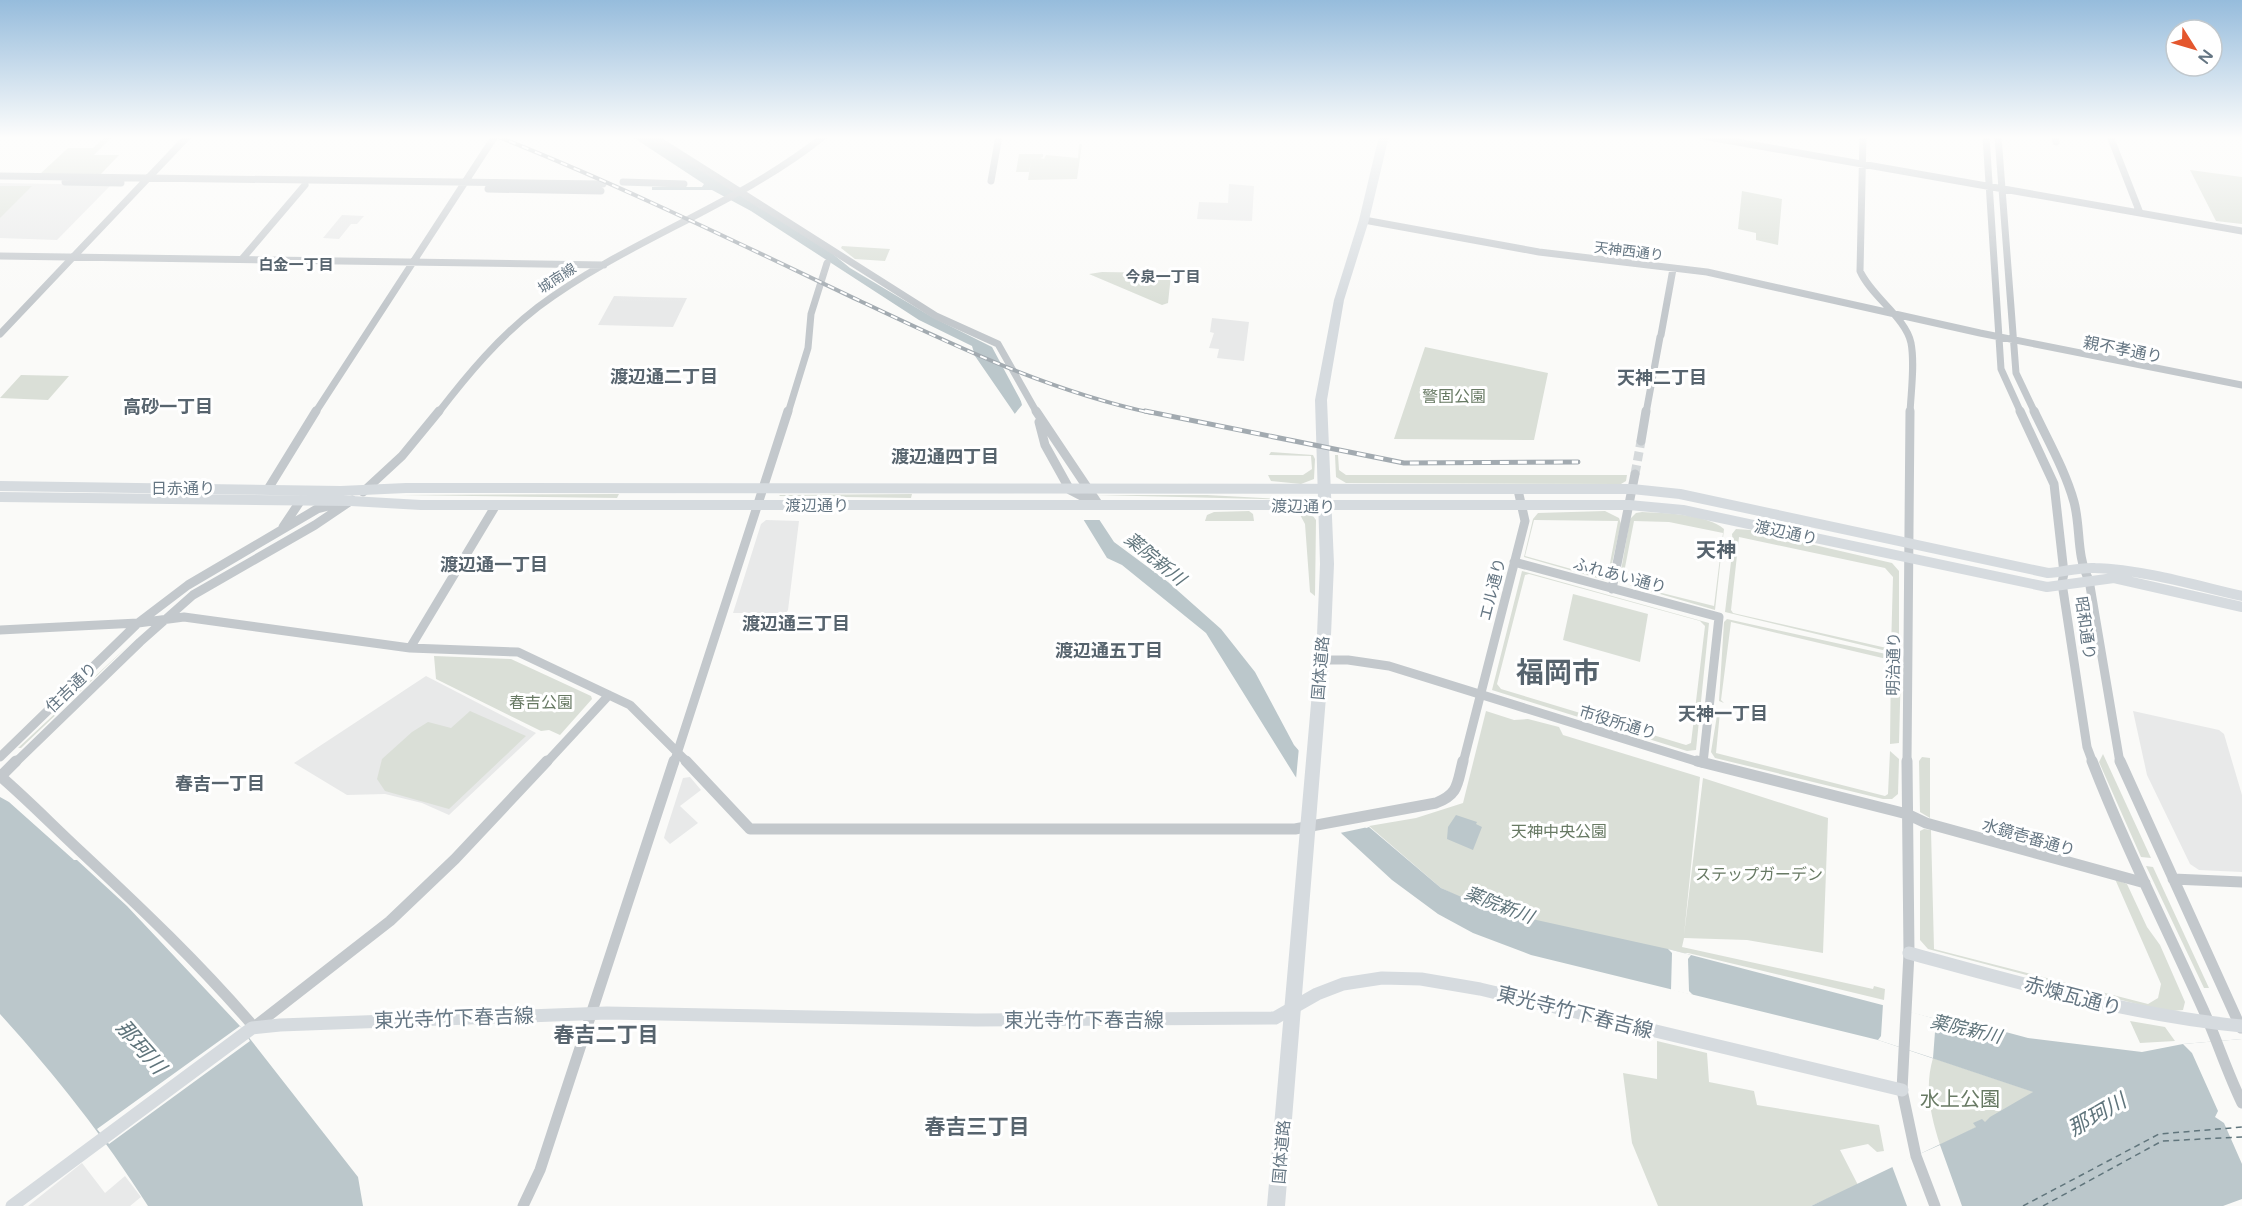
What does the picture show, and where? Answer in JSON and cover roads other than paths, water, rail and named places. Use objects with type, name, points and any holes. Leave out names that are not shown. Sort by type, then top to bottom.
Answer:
[{"type":"highway","name":"国体道路","points":[[1276,1206],[1294,1010],[1327,564],[1321,400],[1339,300],[1370,192]]},
{"type":"main road","name":"日赤通り","points":[[0,486],[367,489]]},
{"type":"main road","name":"渡辺通り","points":[[367,489],[1632,489],[1680,494],[2063,578],[2089,580],[2114,578],[2242,607]]},
{"type":"main road","name":"日赤通り","points":[[0,497],[351,501]]},
{"type":"main road","name":"渡辺通り","points":[[351,501],[396,505],[1629,505],[1683,510],[2047,587],[2082,567],[2128,572],[2242,596]]},
{"type":"main road","name":"赤煉瓦通り","points":[[1909,953],[2128,1011],[2241,1028]]},
{"type":"main road","name":"東光寺竹下春吉線","points":[[250,1030],[592,1013],[976,1020],[1275,1018],[1294,1010],[1311,997],[1354,980],[1397,978],[1442,981],[1902,1090]]},
{"type":"main road","points":[[12,1206],[250,1030]]},
{"type":"street","points":[[0,334],[134,192]]},
{"type":"street","points":[[242,259],[299,192]]},
{"type":"street","points":[[268,489],[460,192]]},
{"type":"street","name":"明治通り","points":[[1861,192],[1860,271],[1864,283],[1908,333],[1911,342],[1907,814],[1909,953],[1908,1011],[1902,1090],[1916,1156],[1935,1206]]},
{"type":"street","name":"昭和通り","points":[[1989,192],[2001,369],[2054,484],[2063,578],[2087,747],[2108,802],[2210,1024],[2242,1103]]},
{"type":"street","name":"昭和通り","points":[[2001,192],[2016,373],[2073,496],[2082,567],[2089,580],[2119,760],[2241,1028]]},
{"type":"street","points":[[2020,192],[2242,231]]},
{"type":"street","points":[[2132,192],[2140,213]]},
{"type":"street","points":[[742,193],[936,316],[998,344],[1038,417],[1096,504]]},
{"type":"street","name":"城南線","points":[[351,501],[387,472],[482,356],[557,292],[742,193]]},
{"type":"street","name":"天神西通り","points":[[1364,220],[1500,246],[1707,272],[1999,337]]},
{"type":"street","points":[[0,256],[604,265]]},
{"type":"street","points":[[523,1206],[540,1170],[758,506],[808,348],[811,314],[827,263]]},
{"type":"street","points":[[1641,441],[1673,268]]},
{"type":"street","name":"親不孝通り","points":[[1999,337],[2242,385]]},
{"type":"street","points":[[1038,417],[1045,445],[1067,490],[1096,504]]},
{"type":"street","points":[[1612,589],[1635,474]]},
{"type":"street","name":"エル通り","points":[[1306,827],[1436,803],[1451,797],[1460,779],[1525,521],[1518,490]]},
{"type":"street","points":[[282,529],[302,500]]},
{"type":"street","name":"住吉通り","points":[[0,757],[138,623],[188,585],[317,509],[351,501]]},
{"type":"street","name":"住吉通り","points":[[0,776],[164,620],[201,590],[315,525],[351,501]]},
{"type":"street","points":[[410,648],[496,505]]},
{"type":"street","name":"ふれあい通り","points":[[1514,562],[1719,617],[1702,763]]},
{"type":"street","points":[[0,630],[138,623],[184,617],[410,648],[518,652],[630,705],[750,829],[1210,830],[1306,827]]},
{"type":"street","name":"市役所通り","points":[[1321,660],[1348,660],[1389,666],[1702,763],[1907,814]]},
{"type":"street","points":[[0,776],[41,811],[70,842],[160,926],[215,982],[250,1030],[357,950],[416,895],[470,843],[609,695]]},
{"type":"street","name":"水鏡壱番通り","points":[[1907,814],[1936,826],[2145,883]]},
{"type":"street","points":[[2173,879],[2242,882]]},
{"type":"water","points":[[716,192],[737,192],[828,250],[850,268],[932,317],[992,347],[1021,401],[1114,542],[1168,582],[1221,629],[1255,672],[1294,745],[1366,828],[1369,827],[1441,888],[1491,910],[1668,949],[1936,1019],[1939,1014],[2028,1038],[2142,1052],[2183,1044],[2242,1039],[2242,1199],[2223,1206],[1811,1206],[1976,1127],[1973,1123],[1982,1119],[1985,1122],[2033,1092],[1878,1040],[1531,955],[1473,933],[1438,914],[1392,880],[1342,834],[1295,776],[1206,633],[1122,565],[1107,558],[1050,465],[975,356],[972,346],[919,320],[751,211]]},
{"type":"water","name":"那珂川","points":[[0,797],[9,802],[74,860],[77,860],[127,906],[240,1026],[358,1177],[363,1206],[148,1206],[78,1107],[0,1014]]},
{"type":"water","points":[[1456,815],[1477,822],[1476,824],[1482,827],[1473,850],[1447,839],[1448,827]]},
{"type":"tunnel","points":[[1635,474],[1641,441]]},
{"type":"railway","points":[[628,192],[1003,366],[1076,393],[1152,413]]},
{"type":"railway","points":[[1145,411],[1404,463],[1578,462]]},
{"type":"district","name":"白金一丁目","points":[[296,265]]},
{"type":"district","name":"今泉一丁目","points":[[1163,277]]},
{"type":"district","name":"渡辺通二丁目","points":[[664,377]]},
{"type":"district","name":"天神二丁目","points":[[1662,378]]},
{"type":"district","name":"高砂一丁目","points":[[168,407]]},
{"type":"district","name":"渡辺通四丁目","points":[[945,457]]},
{"type":"district","name":"天神","points":[[1716,550]]},
{"type":"district","name":"渡辺通一丁目","points":[[494,565]]},
{"type":"district","name":"渡辺通三丁目","points":[[796,624]]},
{"type":"district","name":"渡辺通五丁目","points":[[1109,651]]},
{"type":"district","name":"福岡市","points":[[1558,672]]},
{"type":"district","name":"天神一丁目","points":[[1723,714]]},
{"type":"district","name":"春吉一丁目","points":[[220,784]]},
{"type":"district","name":"春吉二丁目","points":[[606,1035]]},
{"type":"district","name":"春吉三丁目","points":[[977,1127]]},
{"type":"park label","name":"警固公園","points":[[1454,396]]},
{"type":"park label","name":"春吉公園","points":[[541,702]]},
{"type":"park label","name":"天神中央公園","points":[[1559,831]]},
{"type":"park label","name":"ステップガーデン","points":[[1759,874]]},
{"type":"park label","name":"水上公園","points":[[1960,1099]]},
{"type":"water label","name":"薬院新川","points":[[1155,559]]},
{"type":"water label","name":"薬院新川","points":[[1499,905]]},
{"type":"water label","name":"薬院新川","points":[[1966,1029]]}]
